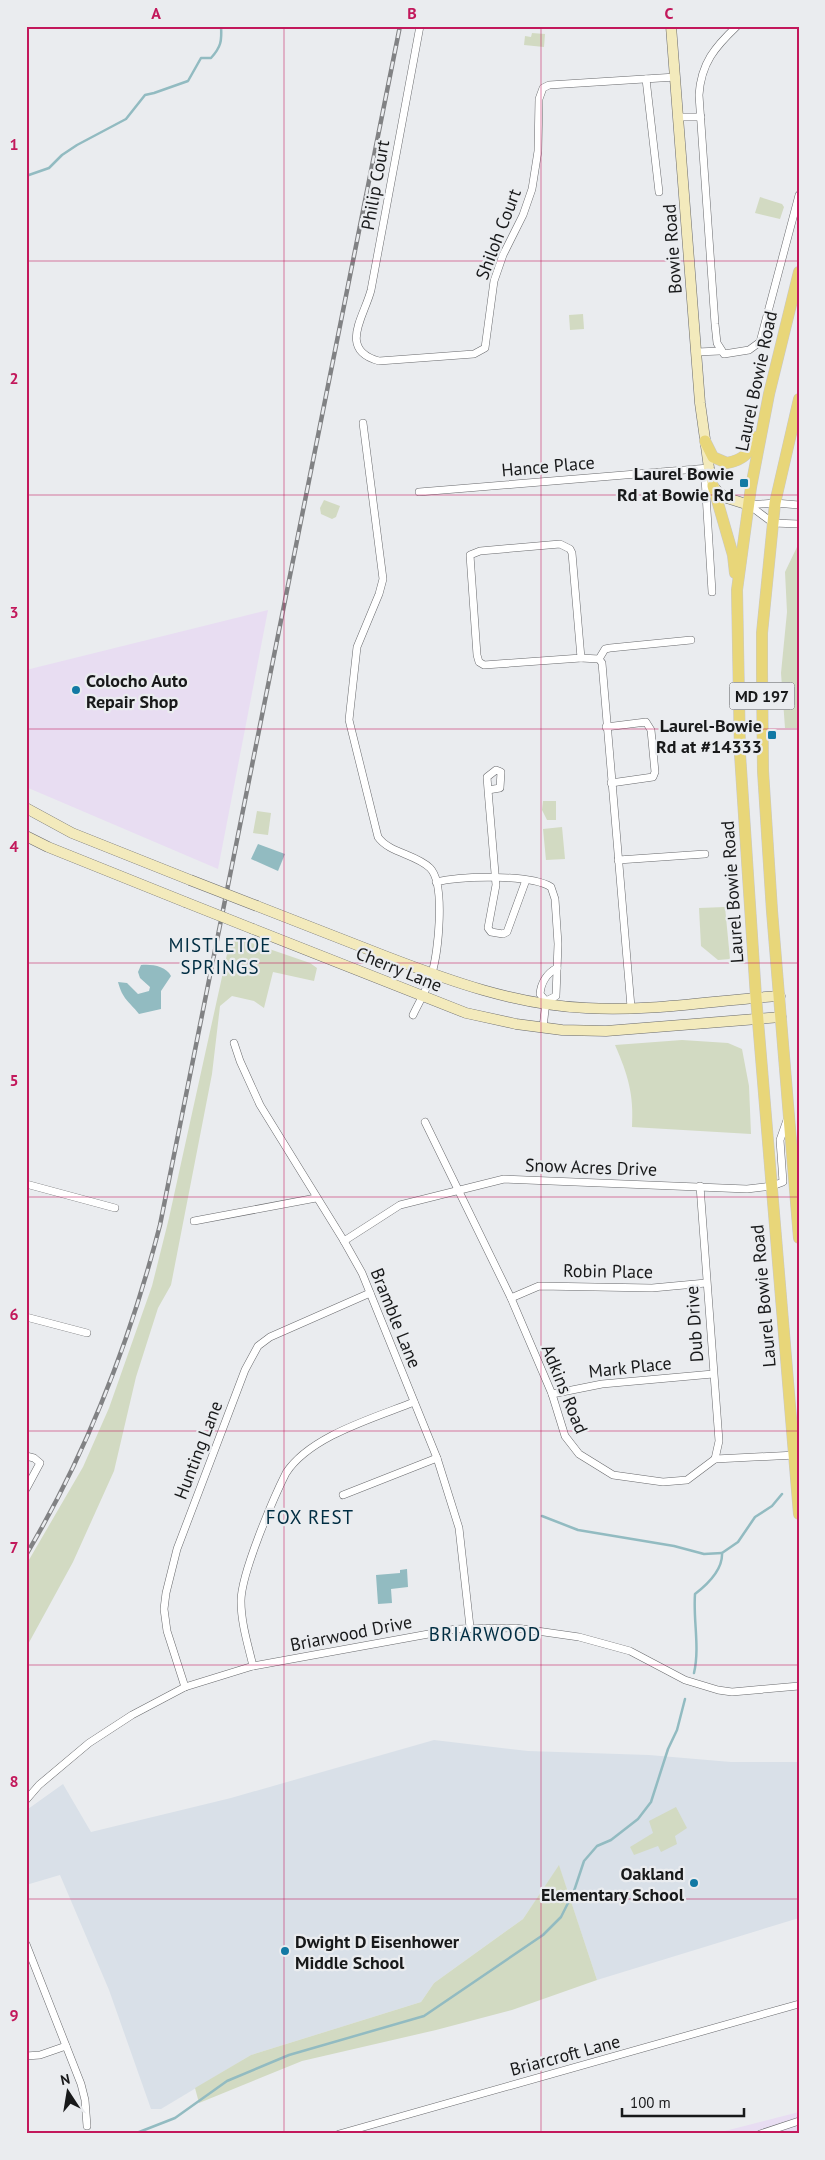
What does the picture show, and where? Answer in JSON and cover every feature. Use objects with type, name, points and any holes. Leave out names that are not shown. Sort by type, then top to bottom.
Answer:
[{"type":"main road","name":"Bowie Road","points":[[671,26],[705,441],[713,486]]},
{"type":"main road","name":"Laurel Bowie Road","points":[[799,272],[769,394],[749,505],[737,590],[740,754],[756,997],[796,1455],[799,1514]]},
{"type":"main road","points":[[705,441],[713,457],[723,463],[735,462],[746,456],[752,448],[761,405],[769,394]]},
{"type":"main road","name":"MD 197","points":[[799,399],[775,503],[762,632],[762,741],[788,1117],[799,1238]]},
{"type":"main road","points":[[713,486],[727,498],[749,505]]},
{"type":"main road","points":[[713,486],[733,555],[737,590]]},
{"type":"main road","name":"Cherry Lane","points":[[26,808],[72,833],[432,974],[487,992],[546,1003],[587,1008],[630,1007],[780,996]]},
{"type":"main road","name":"Cherry Lane","points":[[26,836],[48,847],[185,902],[482,1018],[543,1028],[606,1031],[781,1017]]},
{"type":"street","name":"Philip Court","points":[[420,26],[371,290],[356,326],[358,346],[368,357],[384,361],[474,354],[483,350],[487,343]]},
{"type":"street","points":[[720,351],[714,324],[700,117],[700,87],[707,60],[714,49],[737,26]]},
{"type":"street","points":[[659,192],[646,79],[676,78]]},
{"type":"street","name":"Shiloh Court","points":[[487,343],[494,281],[532,189],[538,151],[540,95],[543,88],[552,85],[646,79]]},
{"type":"street","points":[[679,117],[700,117]]},
{"type":"street","points":[[697,352],[720,351],[724,354],[749,350],[760,342],[799,195]]},
{"type":"street","points":[[363,422],[383,579],[358,647],[350,728],[378,837],[384,844],[429,868],[436,882],[439,931],[432,974],[413,1015]]},
{"type":"street","name":"Hance Place","points":[[419,492],[709,468]]},
{"type":"street","name":"Bowie Road","points":[[709,468],[705,478],[712,592]]},
{"type":"street","points":[[749,505],[775,503],[799,506]]},
{"type":"street","points":[[749,505],[773,523],[799,524]]},
{"type":"street","points":[[581,658],[570,549],[560,544],[480,551],[470,555],[479,662],[489,666],[581,658],[600,659]]},
{"type":"street","points":[[630,1007],[600,659],[605,649],[690,640]]},
{"type":"street","points":[[606,726],[646,722],[650,725],[655,772],[652,777],[611,783]]},
{"type":"street","points":[[488,790],[496,890],[488,928],[491,932],[502,934],[509,928],[526,880]]},
{"type":"street","points":[[618,860],[705,854]]},
{"type":"street","points":[[436,882],[459,878],[526,880],[547,885],[554,894],[557,968],[556,996],[546,1003]]},
{"type":"street","points":[[543,1028],[546,1003],[540,994],[541,987],[552,971],[557,968]]},
{"type":"street","name":"Bramble Lane","points":[[234,1043],[260,1105],[344,1241],[370,1293],[437,1458],[459,1528],[470,1627]]},
{"type":"street","points":[[772,1186],[783,1182],[780,1140],[788,1117]]},
{"type":"street","name":"Adkins Road","points":[[425,1122],[511,1298],[552,1394],[565,1436],[573,1449],[591,1464],[613,1475],[648,1482],[687,1480],[715,1459]]},
{"type":"street","name":"Snow Acres Drive","points":[[344,1241],[400,1205],[510,1179],[747,1189],[772,1186]]},
{"type":"street","points":[[26,1184],[116,1208]]},
{"type":"street","name":"Dub Drive","points":[[700,1186],[719,1441],[715,1459]]},
{"type":"street","points":[[194,1221],[316,1198]]},
{"type":"street","name":"Robin Place","points":[[511,1298],[539,1286],[652,1288],[706,1283]]},
{"type":"street","name":"Hunting Lane","points":[[185,1688],[165,1621],[164,1608],[171,1569],[249,1362],[258,1346],[270,1337],[370,1293]]},
{"type":"street","points":[[26,1318],[87,1333]]},
{"type":"street","name":"Mark Place","points":[[552,1394],[602,1384],[713,1374]]},
{"type":"street","points":[[253,1666],[241,1610],[242,1585],[286,1473],[297,1459],[314,1447],[414,1402]]},
{"type":"street","points":[[715,1459],[796,1455]]},
{"type":"street","points":[[26,1456],[34,1458],[40,1463],[26,1489]]},
{"type":"street","points":[[343,1495],[437,1458]]},
{"type":"street","name":"Briarwood Drive","points":[[26,1800],[40,1785],[89,1743],[132,1714],[185,1688],[253,1666],[470,1627],[516,1628],[579,1637],[618,1646],[639,1654],[685,1680],[705,1688],[732,1692],[799,1686]]},
{"type":"street","points":[[26,1944],[85,2100],[87,2126]]},
{"type":"street","name":"Briarcroft Lane","points":[[339,2134],[799,2004]]},
{"type":"street","points":[[26,2056],[46,2053],[66,2046]]},
{"type":"street","points":[[760,2134],[799,2121]]},
{"type":"shaded area","points":[[268,610],[218,869],[26,787],[26,670]]},
{"type":"shaded area","name":"Dwight D Eisenhower Middle School","points":[[434,1740],[528,1751],[649,1755],[731,1762],[799,1762],[799,1918],[597,1980],[559,1866],[523,1919],[434,1983],[421,2002],[251,2055],[161,2109],[151,2109],[109,1990],[60,1875],[26,1885],[28,1809],[63,1784],[91,1832],[231,1798]]},
{"type":"shaded area","points":[[799,2112],[799,2134],[713,2134]]},
{"type":"green space","points":[[532,33],[545,34],[544,47],[524,45],[525,36],[531,37]]},
{"type":"green space","points":[[760,197],[782,204],[784,207],[780,219],[755,213]]},
{"type":"green space","points":[[583,314],[584,329],[570,330],[569,315]]},
{"type":"green space","points":[[324,500],[340,506],[336,517],[332,519],[321,514],[320,508]]},
{"type":"green space","points":[[797,547],[799,728],[785,728],[781,673],[787,612],[785,572]]},
{"type":"green space","points":[[543,801],[556,801],[556,820],[547,820],[542,810]]},
{"type":"green space","points":[[257,811],[271,813],[268,835],[253,833]]},
{"type":"green space","points":[[562,827],[565,859],[546,860],[543,829]]},
{"type":"green space","points":[[725,907],[730,959],[718,960],[701,946],[699,908]]},
{"type":"green space","points":[[231,936],[310,963],[317,968],[314,981],[273,972],[264,1008],[254,1001],[232,996],[220,1006],[212,1074],[171,1285],[158,1308],[136,1377],[114,1471],[73,1562],[26,1648],[26,1565],[83,1467],[109,1408],[152,1286],[169,1218]]},
{"type":"green space","points":[[682,1040],[728,1043],[742,1049],[749,1086],[751,1134],[632,1127],[631,1094],[615,1045]]},
{"type":"green space","points":[[676,1807],[687,1828],[675,1836],[677,1844],[661,1852],[658,1846],[634,1855],[630,1847],[653,1833],[649,1821]]},
{"type":"green space","points":[[559,1865],[597,1980],[512,2010],[302,2061],[199,2103],[195,2088],[251,2055],[421,2002],[434,1983],[523,1919]]},
{"type":"water","points":[[258,844],[285,854],[278,871],[251,859]]},
{"type":"water","points":[[141,965],[158,966],[166,970],[171,976],[161,991],[161,1009],[139,1014],[124,996],[118,982],[127,983],[138,994],[149,991],[150,987],[140,978],[138,972]]},
{"type":"water","points":[[407,1569],[408,1587],[391,1589],[392,1603],[378,1604],[376,1575],[400,1573],[400,1570]]},
{"type":"waterway","points":[[26,176],[49,168],[62,155],[77,145],[126,119],[145,95],[188,81],[201,58],[211,58],[219,47],[221,26]]},
{"type":"waterway","points":[[694,1673],[696,1663],[695,1594],[710,1581],[717,1571],[722,1559],[722,1553],[738,1542],[755,1517],[772,1506],[782,1494]]},
{"type":"waterway","points":[[542,1516],[578,1530],[674,1546],[704,1554],[722,1553]]},
{"type":"waterway","points":[[134,2134],[175,2118],[227,2081],[289,2055],[424,2016],[543,1935],[561,1917],[574,1891],[584,1861],[597,1846],[611,1840],[638,1819],[651,1802],[668,1749],[677,1730],[685,1699]]},
{"type":"railway","points":[[26,1555],[69,1476],[105,1394],[135,1311],[160,1225],[400,26]]},
{"type":"place","name":"Laurel Bowie Rd at Bowie Rd","points":[[744,483]]},
{"type":"place","name":"Colocho Auto Repair Shop","points":[[76,690]]},
{"type":"place","name":"Laurel-Bowie Rd at #14333","points":[[772,735]]},
{"type":"place","name":"Oakland Elementary School","points":[[694,1883]]},
{"type":"place","name":"Dwight D Eisenhower Middle School","points":[[285,1951]]},
{"type":"district","name":"MISTLETOE SPRINGS","points":[[220,956]]},
{"type":"district","name":"FOX REST","points":[[310,1517]]},
{"type":"district","name":"BRIARWOOD","points":[[485,1634]]}]
